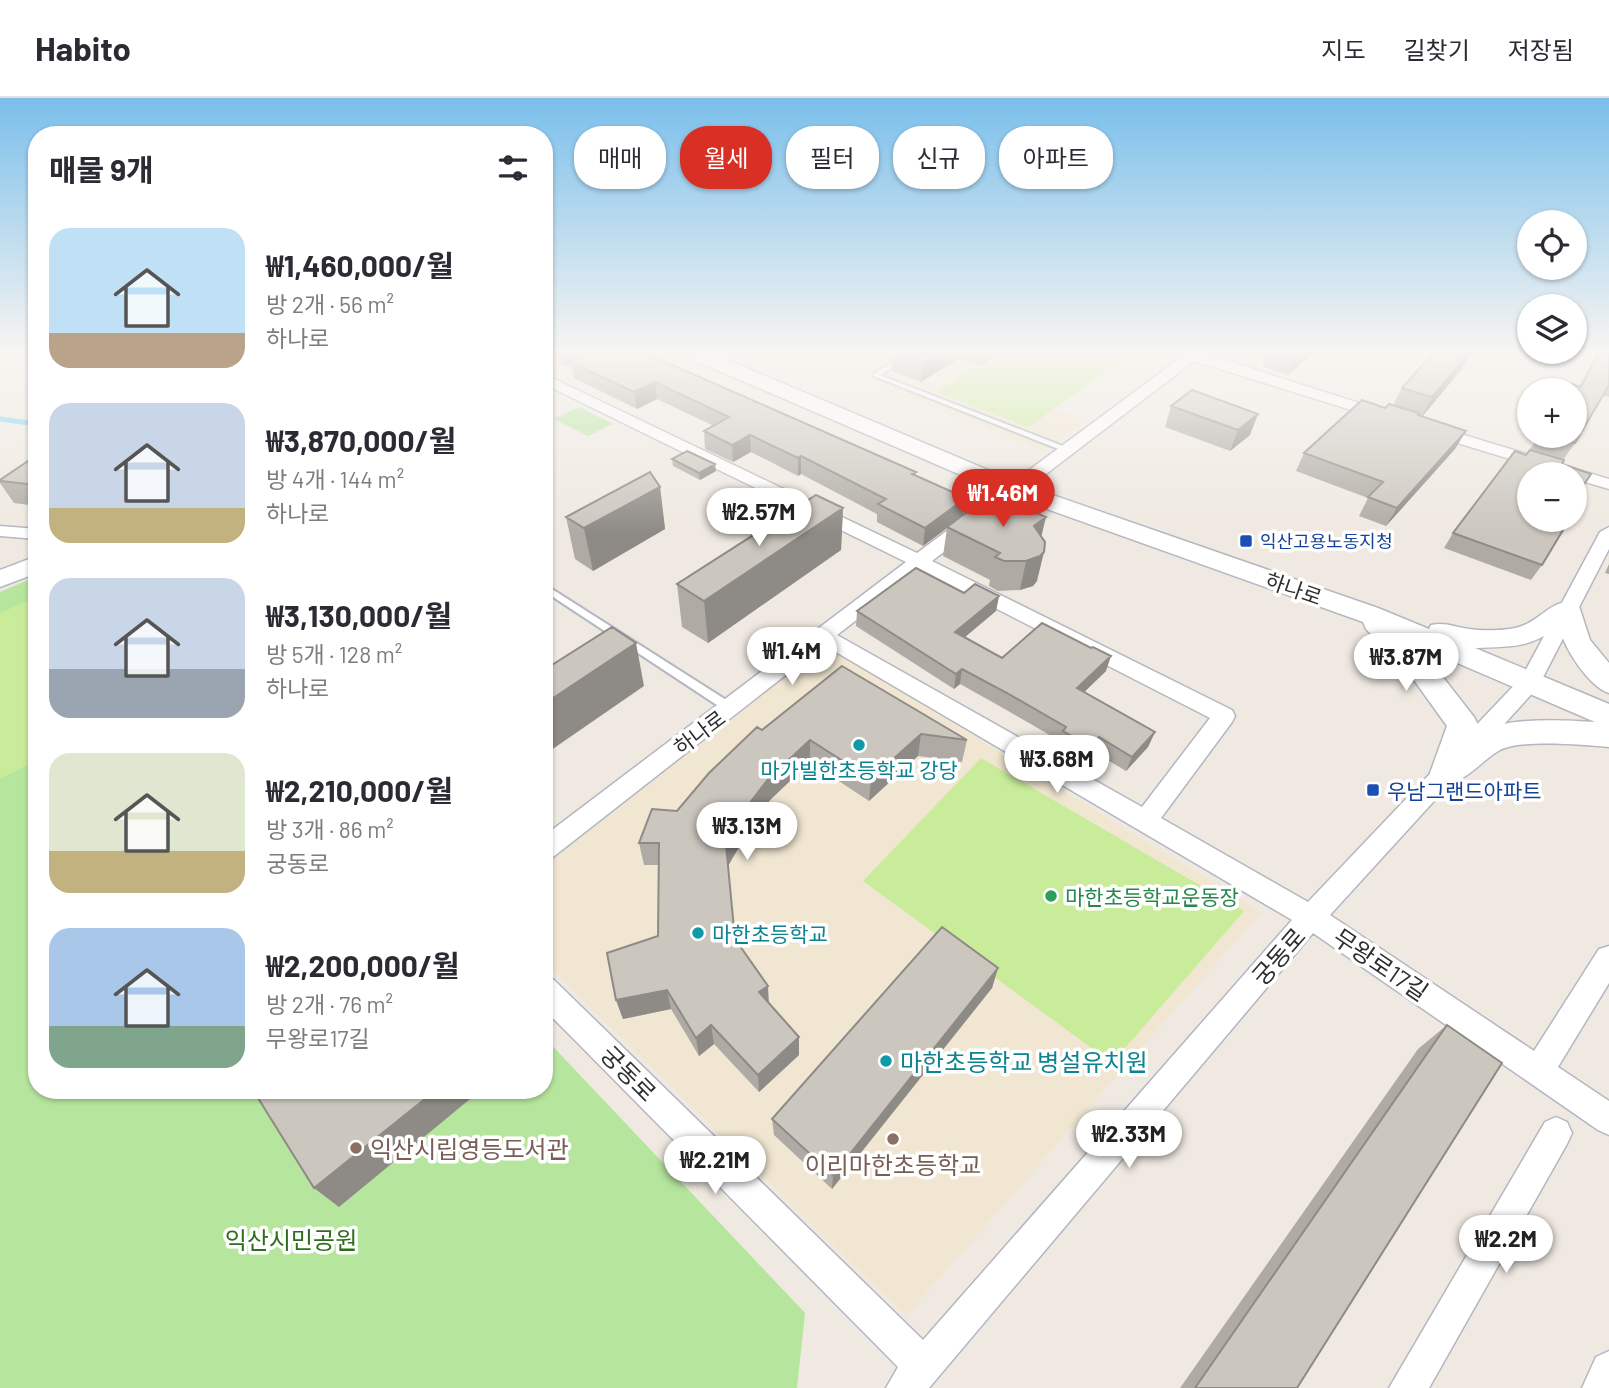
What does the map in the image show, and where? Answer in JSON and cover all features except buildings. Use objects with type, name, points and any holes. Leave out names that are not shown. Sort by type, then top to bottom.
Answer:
[{"type":"street","points":[[616,413],[920,562],[1224,716],[1146,820]]},
{"type":"street","name":"하나로","points":[[843,413],[1013,489],[1368,614],[1609,716]]},
{"type":"street","points":[[1013,489],[1117,413]]},
{"type":"street","points":[[1379,413],[1609,484]]},
{"type":"street","name":"하나로","points":[[553,843],[1013,489]]},
{"type":"street","points":[[0,531],[28,533]]},
{"type":"street","name":"궁동로","points":[[553,998],[914,1377],[1311,917],[1530,682],[1609,532]]},
{"type":"street","points":[[0,579],[28,568]]},
{"type":"street","points":[[1368,614],[1472,639],[1526,636],[1568,609],[1577,642],[1609,683]]},
{"type":"street","points":[[1368,614],[1420,670],[1462,725],[1446,773]]},
{"type":"street","name":"무왕로17길","points":[[824,636],[1311,917],[1609,1119]]},
{"type":"street","points":[[1446,773],[1494,738],[1556,731],[1609,735]]},
{"type":"street","points":[[1539,1071],[1609,958]]},
{"type":"street","points":[[1408,1388],[1556,1133]]},
{"type":"street","points":[[1601,1388],[1609,1370]]},
{"type":"lane","points":[[974,413],[1069,450]]},
{"type":"lane","points":[[553,593],[730,708]]},
{"type":"shaded area","points":[[947,413],[1067,413],[1085,421],[1043,451]]},
{"type":"shaded area","name":"이리마한초등학교","points":[[823,644],[1261,912],[906,1316],[553,971],[553,851]]},
{"type":"green space","points":[[566,413],[591,413],[613,424],[588,436],[554,419]]},
{"type":"green space","points":[[992,413],[1047,413],[1028,427]]},
{"type":"green space","points":[[753,497],[803,521],[772,541],[723,516]]},
{"type":"green space","name":"익산시민공원","points":[[28,580],[28,1099],[553,1099],[553,1047],[805,1313],[797,1388],[0,1388],[0,592]]},
{"type":"green space","points":[[28,601],[28,765],[0,779],[0,613]]},
{"type":"green space","name":"마한초등학교운동장","points":[[981,758],[1244,911],[1112,1063],[863,881]]},
{"type":"waterway","points":[[0,419],[28,423]]},
{"type":"place","name":"익산고용노동지청","points":[[1246,541]]},
{"type":"place","name":"마가빌한초등학교 강당","points":[[859,745]]},
{"type":"place","name":"우남그랜드아파트","points":[[1373,790]]},
{"type":"place","name":"마한초등학교운동장","points":[[1051,896]]},
{"type":"place","name":"마한초등학교","points":[[698,933]]},
{"type":"place","name":"마한초등학교 병설유치원","points":[[886,1061]]},
{"type":"place","name":"이리마한초등학교","points":[[893,1139]]},
{"type":"place","name":"익산시립영등도서관","points":[[356,1148]]}]
